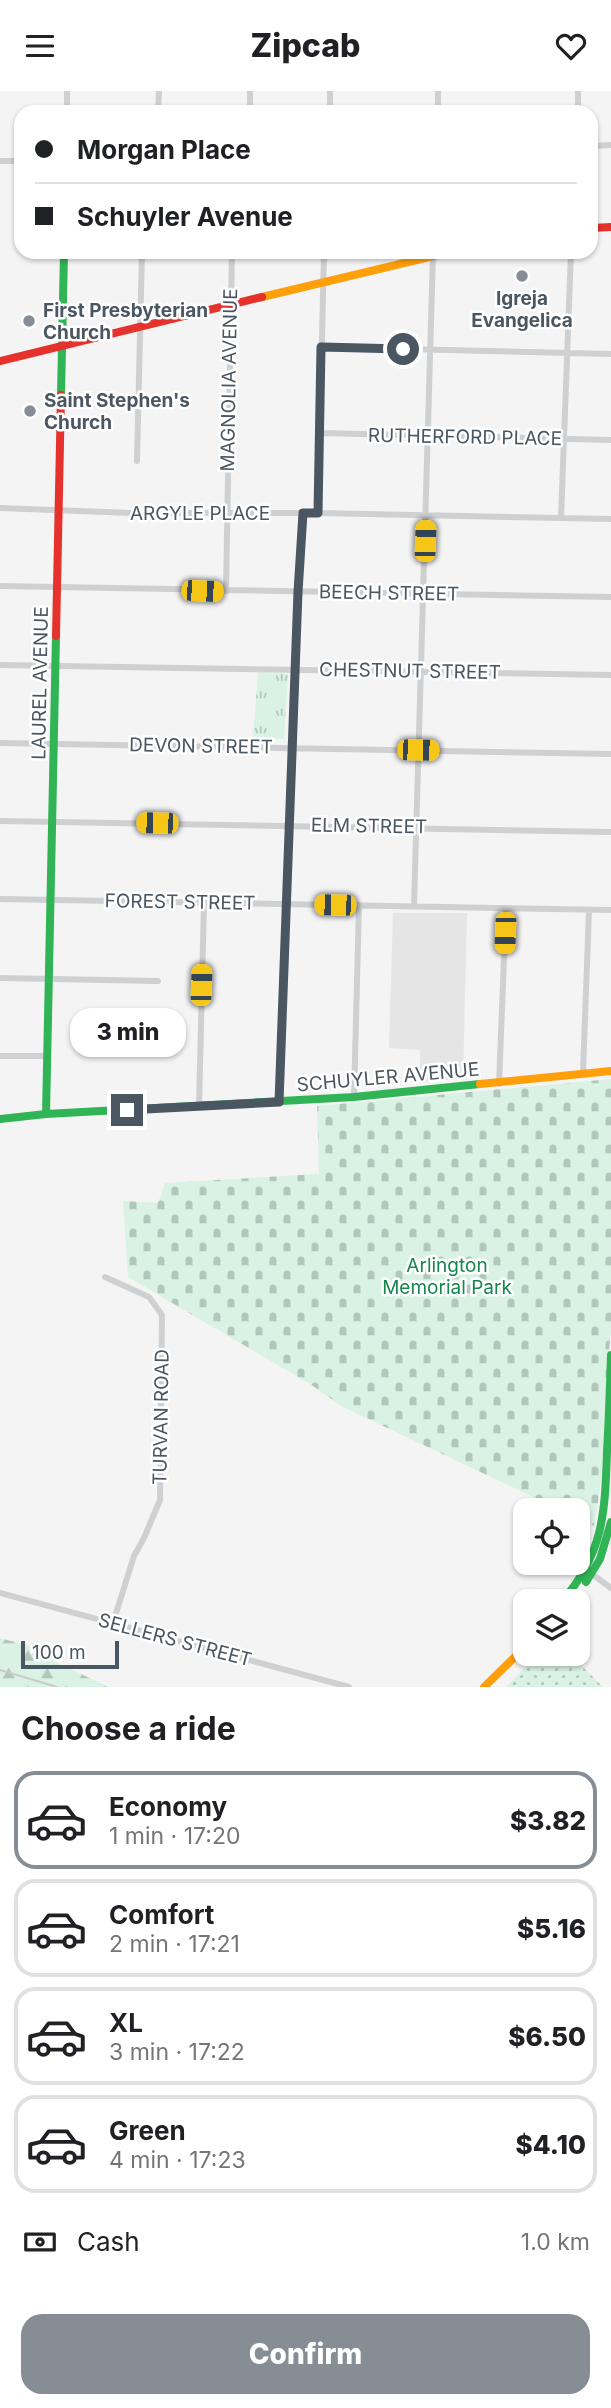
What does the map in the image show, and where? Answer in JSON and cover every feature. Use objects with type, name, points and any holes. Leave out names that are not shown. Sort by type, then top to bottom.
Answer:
[{"type":"main road","name":"LAUREL AVENUE","points":[[46,1114],[64,259]]},
{"type":"main road","points":[[0,361],[414,259]]},
{"type":"main road","name":"SCHUYLER AVENUE","points":[[0,1119],[46,1114],[354,1097],[611,1071]]},
{"type":"main road","points":[[590,1569],[604,1511],[611,1355]]},
{"type":"main road","points":[[590,1572],[600,1559],[611,1522]]},
{"type":"main road","points":[[574,1589],[587,1575]]},
{"type":"main road","points":[[484,1687],[513,1654]]},
{"type":"main road","points":[[495,1675],[513,1658]]},
{"type":"street","points":[[136,461],[142,259]]},
{"type":"street","name":"MAGNOLIA AVENUE","points":[[226,591],[232,259]]},
{"type":"street","points":[[318,513],[324,259]]},
{"type":"street","points":[[414,905],[433,259]]},
{"type":"street","points":[[561,518],[571,259]]},
{"type":"street","points":[[321,347],[611,354]]},
{"type":"street","name":"RUTHERFORD PLACE","points":[[319,433],[611,440]]},
{"type":"street","name":"ARGYLE PLACE","points":[[0,508],[132,513],[318,513],[611,519]]},
{"type":"street","points":[[279,1102],[303,513]]},
{"type":"street","name":"BEECH STREET","points":[[0,586],[611,597]]},
{"type":"street","name":"CHESTNUT STREET","points":[[0,665],[611,675]]},
{"type":"street","name":"DEVON STREET","points":[[0,743],[611,754]]},
{"type":"street","name":"ELM STREET","points":[[0,821],[611,832]]},
{"type":"street","name":"FOREST STREET","points":[[0,899],[611,910]]},
{"type":"street","points":[[199,1107],[204,903]]},
{"type":"street","points":[[354,1097],[359,905]]},
{"type":"street","points":[[499,1084],[506,908]]},
{"type":"street","points":[[583,1073],[589,910]]},
{"type":"street","points":[[0,978],[158,981]]},
{"type":"street","points":[[0,1056],[47,1056]]},
{"type":"street","name":"TURVAN ROAD","points":[[105,1277],[149,1297],[162,1315],[160,1500],[134,1556],[113,1623]]},
{"type":"street","points":[[590,1574],[611,1588]]},
{"type":"street","name":"SELLERS STREET","points":[[0,1593],[349,1687]]},
{"type":"shaded area","points":[[393,913],[467,913],[463,1078],[420,1083],[420,1050],[389,1048]]},
{"type":"green space","points":[[258,673],[288,674],[284,739],[253,737]]},
{"type":"green space","name":"Arlington Memorial Park","points":[[611,1079],[611,1332],[601,1478],[594,1526],[590,1524],[590,1498],[536,1498],[343,1407],[310,1384],[128,1277],[123,1201],[158,1203],[165,1183],[319,1174],[317,1106]]},
{"type":"green space","points":[[0,1638],[56,1653],[55,1662],[109,1687],[0,1687]]},
{"type":"green space","points":[[526,1666],[582,1666],[603,1687],[506,1687]]},
{"type":"railway","points":[[0,1670],[57,1687]]},
{"type":"traffic: fast","points":[[61,395],[64,259]]},
{"type":"traffic: fast","points":[[46,1114],[56,636]]},
{"type":"traffic: fast","points":[[0,1119],[46,1114],[354,1097],[480,1084]]},
{"type":"traffic: fast","points":[[572,1589],[586,1566],[600,1531],[605,1493],[611,1355]]},
{"type":"traffic: fast","points":[[586,1582],[600,1559],[611,1522]]},
{"type":"traffic: slow","points":[[262,297],[421,259]]},
{"type":"traffic: slow","points":[[480,1084],[611,1071]]},
{"type":"traffic: slow","points":[[484,1687],[513,1659]]},
{"type":"traffic: jam","points":[[598,228],[611,227]]},
{"type":"traffic: jam","points":[[0,361],[262,297]]},
{"type":"traffic: jam","points":[[56,636],[61,395]]},
{"type":"place","name":"Igreja Evangelica","points":[[522,276]]},
{"type":"place","name":"First Presbyterian Church","points":[[29,321]]},
{"type":"place","name":"Saint Stephen's Church","points":[[30,411]]},
{"type":"route","points":[[127,1110],[279,1102],[298,592],[303,513],[318,513],[321,347],[403,349]]}]
